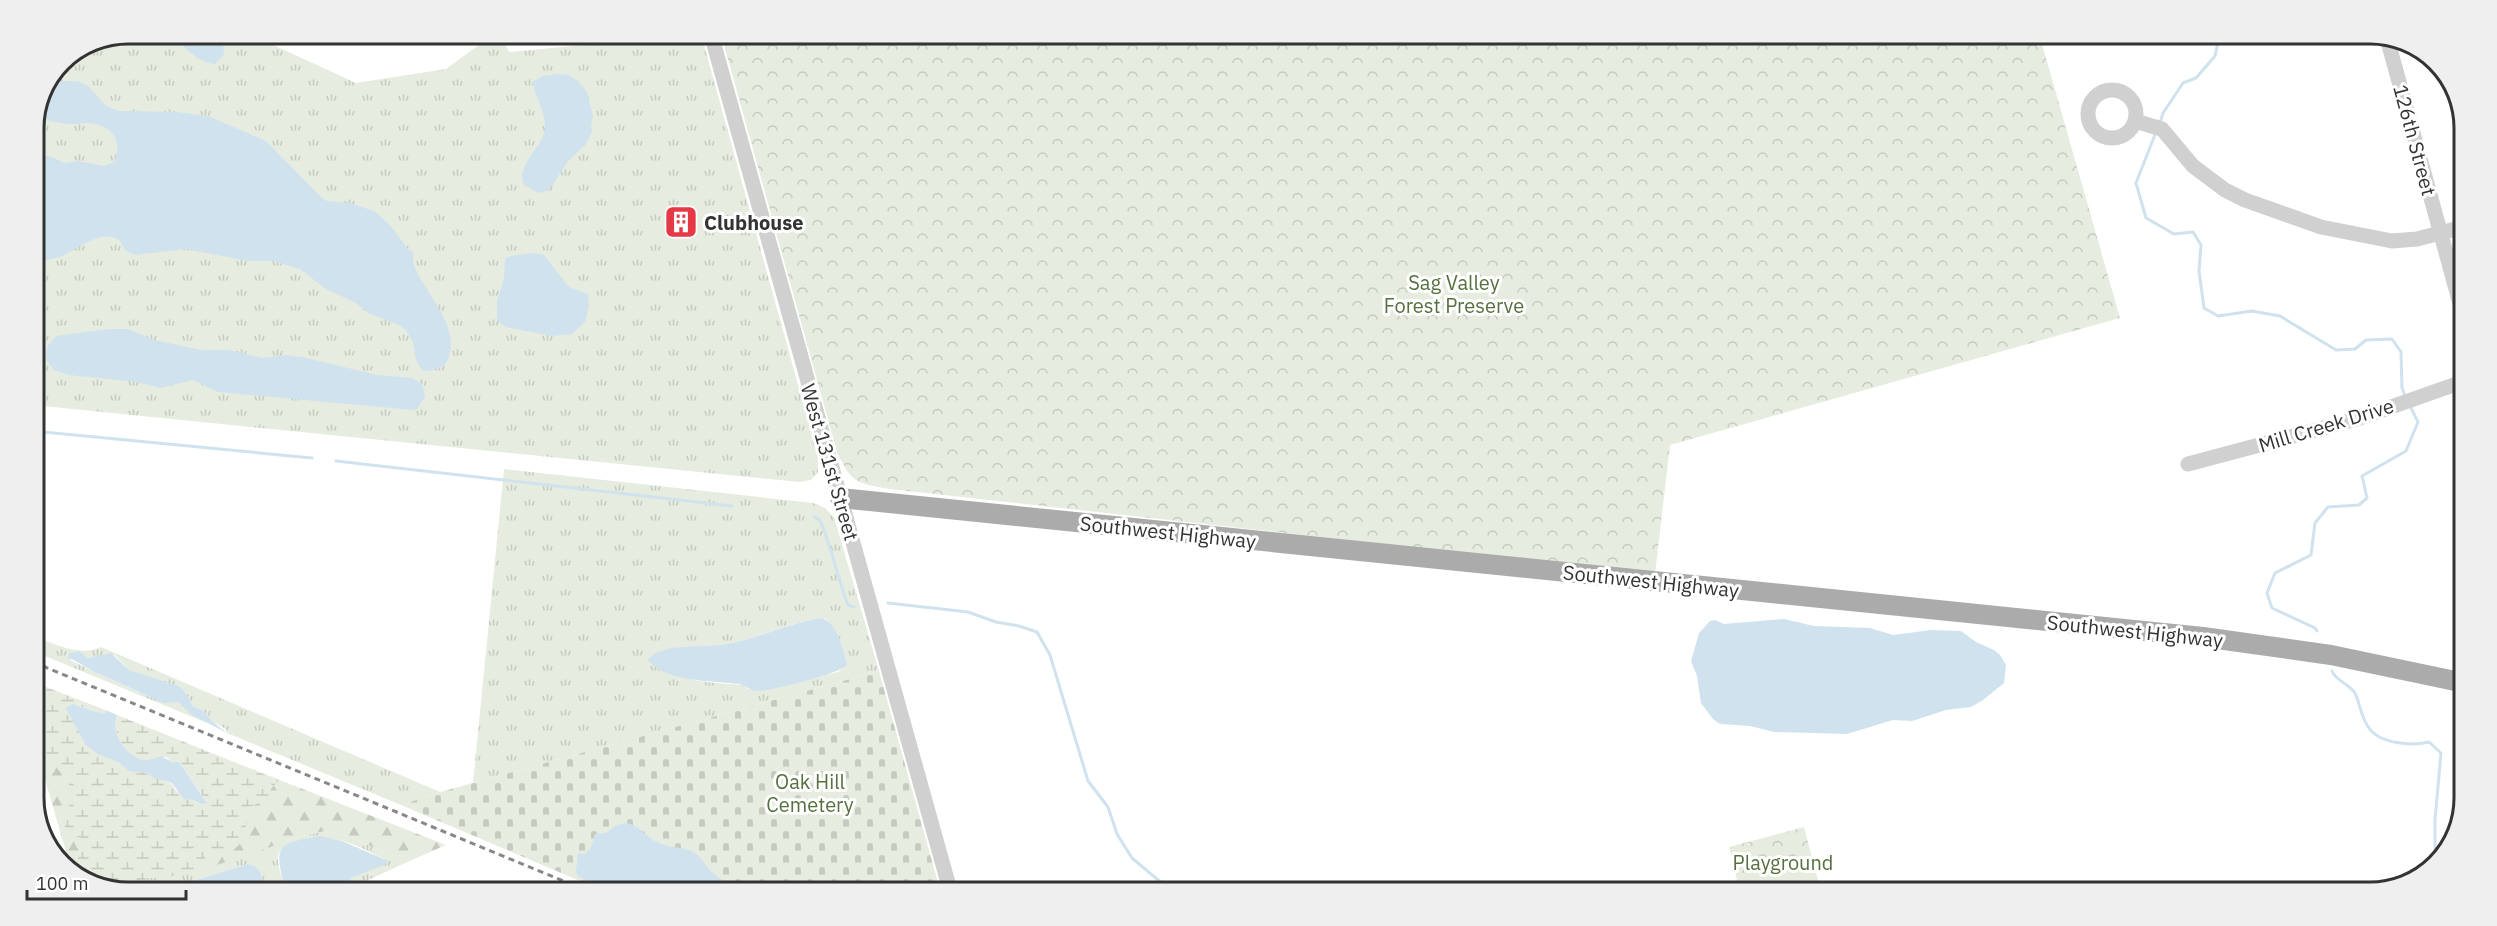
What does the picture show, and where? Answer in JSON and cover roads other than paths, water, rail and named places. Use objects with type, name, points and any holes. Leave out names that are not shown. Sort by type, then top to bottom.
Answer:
[{"type":"main road","name":"Southwest Highway","points":[[840,498],[2203,637],[2331,655],[2454,681]]},
{"type":"street","name":"West 131st Street","points":[[714,44],[948,883]]},
{"type":"street","name":"126th Street","points":[[2389,46],[2453,280]]},
{"type":"street","points":[[2149,125],[2211,181],[2225,190],[2321,227],[2392,241],[2453,230]]},
{"type":"street","name":"Mill Creek Drive","points":[[2188,464],[2357,419],[2453,385]]},
{"type":"water","points":[[182,44],[223,44],[224,55],[215,64],[191,53]]},
{"type":"water","points":[[569,75],[587,92],[593,117],[592,132],[586,144],[568,161],[550,189],[539,193],[524,185],[522,178],[526,164],[545,129],[542,111],[532,82],[543,76]]},
{"type":"water","points":[[77,81],[88,86],[106,106],[119,111],[176,112],[208,116],[266,141],[327,201],[349,203],[374,211],[389,224],[408,249],[413,252],[414,265],[448,327],[451,339],[450,352],[445,365],[431,371],[422,370],[416,360],[413,342],[406,330],[397,324],[368,313],[356,303],[326,289],[300,269],[273,261],[249,261],[185,249],[135,255],[125,250],[119,240],[106,236],[92,240],[66,254],[44,260],[44,157],[52,157],[64,163],[78,161],[104,166],[114,162],[117,154],[116,140],[103,126],[44,120],[50,95],[58,82]]},
{"type":"water","points":[[534,253],[544,255],[569,287],[588,294],[589,306],[585,322],[572,334],[552,336],[506,327],[497,320],[497,300],[504,279],[505,259],[510,256]]},
{"type":"water","points":[[109,329],[128,329],[154,340],[201,350],[229,350],[262,358],[285,355],[302,357],[377,375],[412,378],[422,384],[425,397],[417,409],[413,410],[218,392],[193,380],[160,388],[137,382],[69,375],[54,370],[46,360],[47,347],[56,336]]},
{"type":"water","points":[[822,618],[828,621],[836,632],[847,665],[833,672],[792,684],[754,691],[739,684],[703,681],[665,673],[648,660],[661,651],[671,648],[732,643]]},
{"type":"water","points":[[1784,619],[1814,626],[1870,628],[1893,635],[1931,630],[1961,631],[2000,655],[2006,665],[2004,683],[1971,707],[1946,710],[1912,721],[1893,720],[1847,734],[1774,732],[1750,726],[1720,724],[1713,719],[1701,703],[1697,676],[1691,661],[1699,633],[1710,621],[1715,620],[1724,624]]},
{"type":"water","points":[[79,651],[88,658],[111,653],[129,670],[178,686],[183,689],[193,706],[204,711],[227,733],[192,715],[178,702],[163,703],[68,657],[69,653]]},
{"type":"water","points":[[72,704],[104,714],[108,711],[117,715],[118,736],[130,753],[143,760],[161,756],[172,762],[179,762],[207,803],[202,804],[184,799],[172,783],[154,778],[147,773],[129,771],[120,763],[98,754],[86,745],[67,711],[66,708]]},
{"type":"water","points":[[630,824],[661,844],[693,852],[727,883],[593,883],[579,877],[576,872],[578,853],[584,854],[589,850],[595,834],[606,833],[617,825]]},
{"type":"water","points":[[320,836],[342,841],[386,860],[388,863],[354,877],[346,883],[284,883],[279,855],[286,845]]},
{"type":"water","points":[[248,864],[256,867],[264,883],[186,883]]},
{"type":"waterway","points":[[2160,123],[2163,113],[2183,83],[2196,78],[2215,56],[2218,44]]},
{"type":"waterway","points":[[2156,132],[2136,183],[2146,218],[2174,234],[2193,232],[2201,245],[2199,271],[2204,308],[2218,316],[2252,311],[2280,316],[2336,350],[2355,349],[2366,340],[2392,339],[2401,352],[2402,388],[2406,398]]},
{"type":"waterway","points":[[2317,631],[2272,608],[2267,593],[2275,573],[2311,555],[2315,523],[2328,507],[2359,505],[2367,498],[2362,476],[2406,451],[2418,422],[2410,406]]},
{"type":"waterway","points":[[44,432],[312,458]]},
{"type":"waterway","points":[[336,461],[732,506]]},
{"type":"waterway","points":[[814,517],[820,520],[848,605],[854,607]]},
{"type":"waterway","points":[[888,603],[968,612],[996,622],[1037,632],[1050,655],[1088,781],[1108,807],[1117,834],[1132,858],[1162,883]]},
{"type":"waterway","points":[[2332,671],[2355,693],[2364,720],[2374,733],[2388,741],[2414,744],[2429,742],[2441,753],[2435,820],[2435,851]]},
{"type":"railway","points":[[44,667],[568,883]]},
{"type":"place","name":"Clubhouse","points":[[681,222]]},
{"type":"park label","name":"Sag Valley Forest Preserve","points":[[1454,294]]},
{"type":"park label","name":"Oak Hill Cemetery","points":[[810,792]]},
{"type":"park label","name":"Playground","points":[[1783,862]]}]
